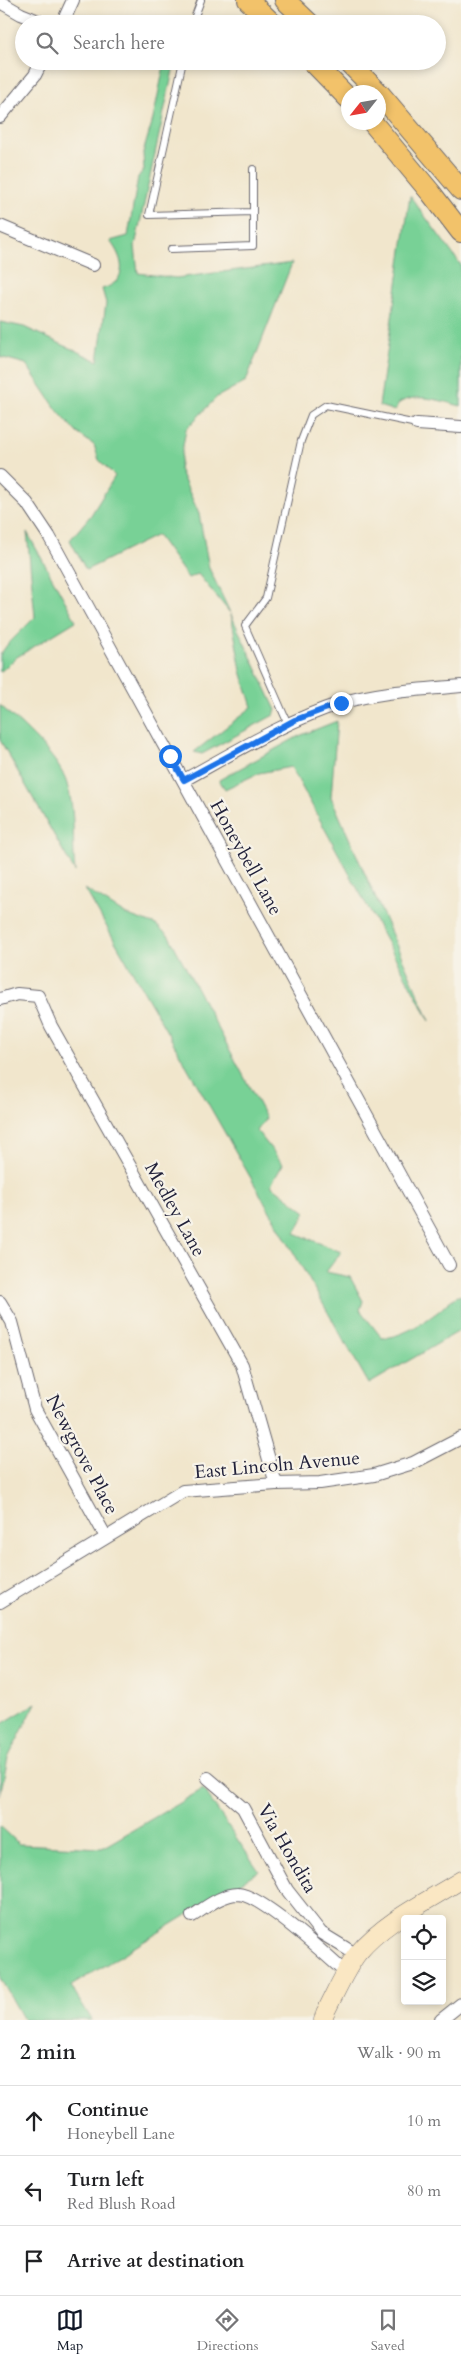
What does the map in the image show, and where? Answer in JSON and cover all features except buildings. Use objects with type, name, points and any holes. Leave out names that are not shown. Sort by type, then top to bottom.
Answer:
[{"type":"main road","points":[[248,0],[264,15]]},
{"type":"main road","points":[[285,0],[301,15]]},
{"type":"main road","points":[[321,70],[341,91]]},
{"type":"main road","points":[[356,70],[380,94],[461,190]]},
{"type":"main road","points":[[379,130],[431,192],[461,232]]},
{"type":"street","points":[[66,15],[73,0]]},
{"type":"street","points":[[0,2],[24,15]]},
{"type":"street","points":[[0,117],[21,94],[36,70]]},
{"type":"street","points":[[0,226],[93,265]]},
{"type":"street","points":[[417,424],[461,427]]},
{"type":"street","name":"Honeybell Lane","points":[[0,476],[27,503],[49,536],[449,1265]]},
{"type":"street","points":[[184,780],[288,724],[341,703],[374,696],[461,686]]},
{"type":"street","name":"Medley Lane","points":[[0,999],[17,994],[38,996],[52,1026],[242,1365],[276,1484]]},
{"type":"street","name":"Newgrove Place","points":[[0,1302],[12,1322],[35,1409],[106,1538]]},
{"type":"street","name":"East Lincoln Avenue","points":[[0,1602],[183,1491],[276,1484],[320,1483],[374,1475],[413,1463],[461,1438]]},
{"type":"street","name":"Via Hondita","points":[[208,1778],[243,1808],[287,1890],[321,1933],[357,1955]]},
{"type":"street","points":[[323,2020],[324,2013],[357,1955],[392,1922],[461,1880]]},
{"type":"street","points":[[192,1916],[218,1900],[238,1894],[258,1901],[314,1944],[346,1974]]},
{"type":"street","points":[[441,2020],[461,2004]]},
{"type":"lane","points":[[195,15],[201,0]]},
{"type":"lane","points":[[181,70],[149,214],[253,212]]},
{"type":"lane","points":[[170,249],[253,246],[253,169]]},
{"type":"lane","points":[[288,724],[245,626],[266,598],[301,441],[311,415],[326,405],[417,424]]},
{"type":"green space","points":[[163,70],[173,70],[135,246],[138,273],[176,278],[292,263],[246,381],[217,397],[186,429],[179,469],[199,514],[209,568],[230,613],[198,574],[188,578],[157,535],[86,570],[70,540],[91,515],[115,476],[99,460],[94,445],[77,433],[57,410],[26,364],[0,357],[0,322],[24,327],[98,361],[106,303],[102,289],[117,281],[121,269],[121,262],[110,241],[128,236],[138,177],[144,170],[143,153],[153,119]]},
{"type":"green space","points":[[410,196],[461,265],[461,406],[437,400],[414,398],[399,403],[395,411],[379,406]]},
{"type":"green space","points":[[27,532],[76,621],[17,657],[0,672],[0,655],[7,645],[35,617]]},
{"type":"green space","points":[[231,615],[276,710],[274,715],[202,754],[194,752],[252,707],[241,671]]},
{"type":"green space","points":[[0,705],[38,741],[63,773],[72,805],[75,872],[0,740]]},
{"type":"green space","points":[[337,721],[331,797],[430,1021],[291,767],[259,773],[225,789],[219,780],[299,736]]},
{"type":"green space","points":[[85,889],[125,914],[156,925],[169,936],[266,1118],[257,1131],[283,1164],[271,1185],[306,1212],[295,1233],[341,1252],[326,1272],[350,1277],[363,1301],[360,1310],[382,1338],[412,1329],[433,1316],[451,1300],[461,1295],[461,1330],[369,1384]]},
{"type":"green space","points":[[36,1703],[8,1758],[0,1795],[0,1725]]},
{"type":"green space","points":[[203,1789],[259,1871],[71,1986],[92,2020],[24,2020],[0,1978],[0,1826],[19,1844],[102,1848]]},
{"type":"route","points":[[170,756],[184,780],[295,720],[341,703]]}]
